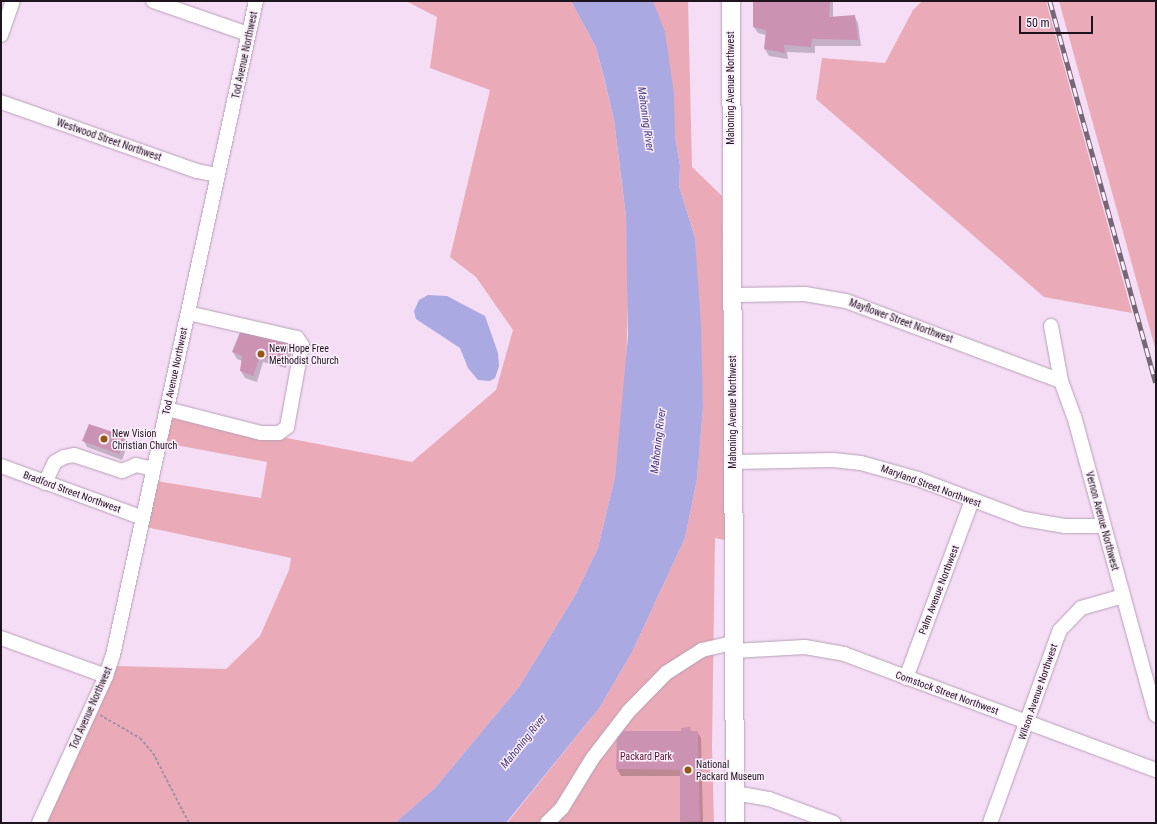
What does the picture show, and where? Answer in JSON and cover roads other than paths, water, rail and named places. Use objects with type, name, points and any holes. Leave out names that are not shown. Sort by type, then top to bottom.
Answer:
[{"type":"main road","name":"Mahoning Avenue Northwest","points":[[731,1],[735,823]]},
{"type":"street","points":[[1,35],[12,1]]},
{"type":"street","points":[[153,1],[248,34]]},
{"type":"street","name":"Tod Avenue Northwest","points":[[39,823],[106,676],[154,469],[256,1]]},
{"type":"street","name":"Westwood Street Northwest","points":[[1,102],[197,171],[217,175]]},
{"type":"street","name":"Mayflower Street Northwest","points":[[733,295],[805,294],[846,301],[1061,382]]},
{"type":"street","points":[[167,409],[261,432],[279,434],[287,427],[302,345],[297,338],[188,313]]},
{"type":"street","name":"Vernon Avenue Northwest","points":[[1051,326],[1061,382],[1074,416],[1156,715]]},
{"type":"street","points":[[45,483],[55,462],[64,457],[74,456],[122,471],[136,465],[154,469]]},
{"type":"street","name":"Maryland Street Northwest","points":[[734,462],[833,460],[861,463],[918,479],[972,501],[1042,524],[1103,526]]},
{"type":"street","name":"Bradford Street Northwest","points":[[1,466],[143,518]]},
{"type":"street","name":"Palm Avenue Northwest","points":[[906,678],[972,501]]},
{"type":"street","name":"Wilson Avenue Northwest","points":[[990,823],[1057,637],[1065,623],[1081,608],[1123,596]]},
{"type":"street","points":[[1,638],[106,676]]},
{"type":"street","name":"Comstock Street Northwest","points":[[547,823],[562,808],[592,760],[628,712],[666,673],[702,650],[733,647],[816,648],[844,654],[1156,770]]},
{"type":"street","points":[[735,793],[769,799],[808,818],[834,823]]},
{"type":"water","name":"Mahoning River","points":[[571,1],[653,1],[665,32],[674,94],[675,136],[680,166],[679,186],[695,238],[701,325],[703,408],[697,479],[685,538],[632,652],[600,707],[506,823],[395,823],[435,788],[519,687],[576,594],[598,548],[615,477],[628,336],[626,216],[614,120],[604,78],[596,47]]},
{"type":"water","points":[[428,295],[447,296],[485,316],[498,353],[499,366],[495,378],[490,381],[478,380],[468,368],[460,348],[416,319],[414,311],[419,300]]},
{"type":"railway","points":[[1050,1],[1156,383]]},
{"type":"place","name":"New Hope Free Methodist Church","points":[[261,354]]},
{"type":"place","name":"New Vision Christian Church","points":[[104,439]]},
{"type":"place","name":"National Packard Museum","points":[[688,770]]},
{"type":"park label","name":"Packard Park","points":[[646,757]]}]
